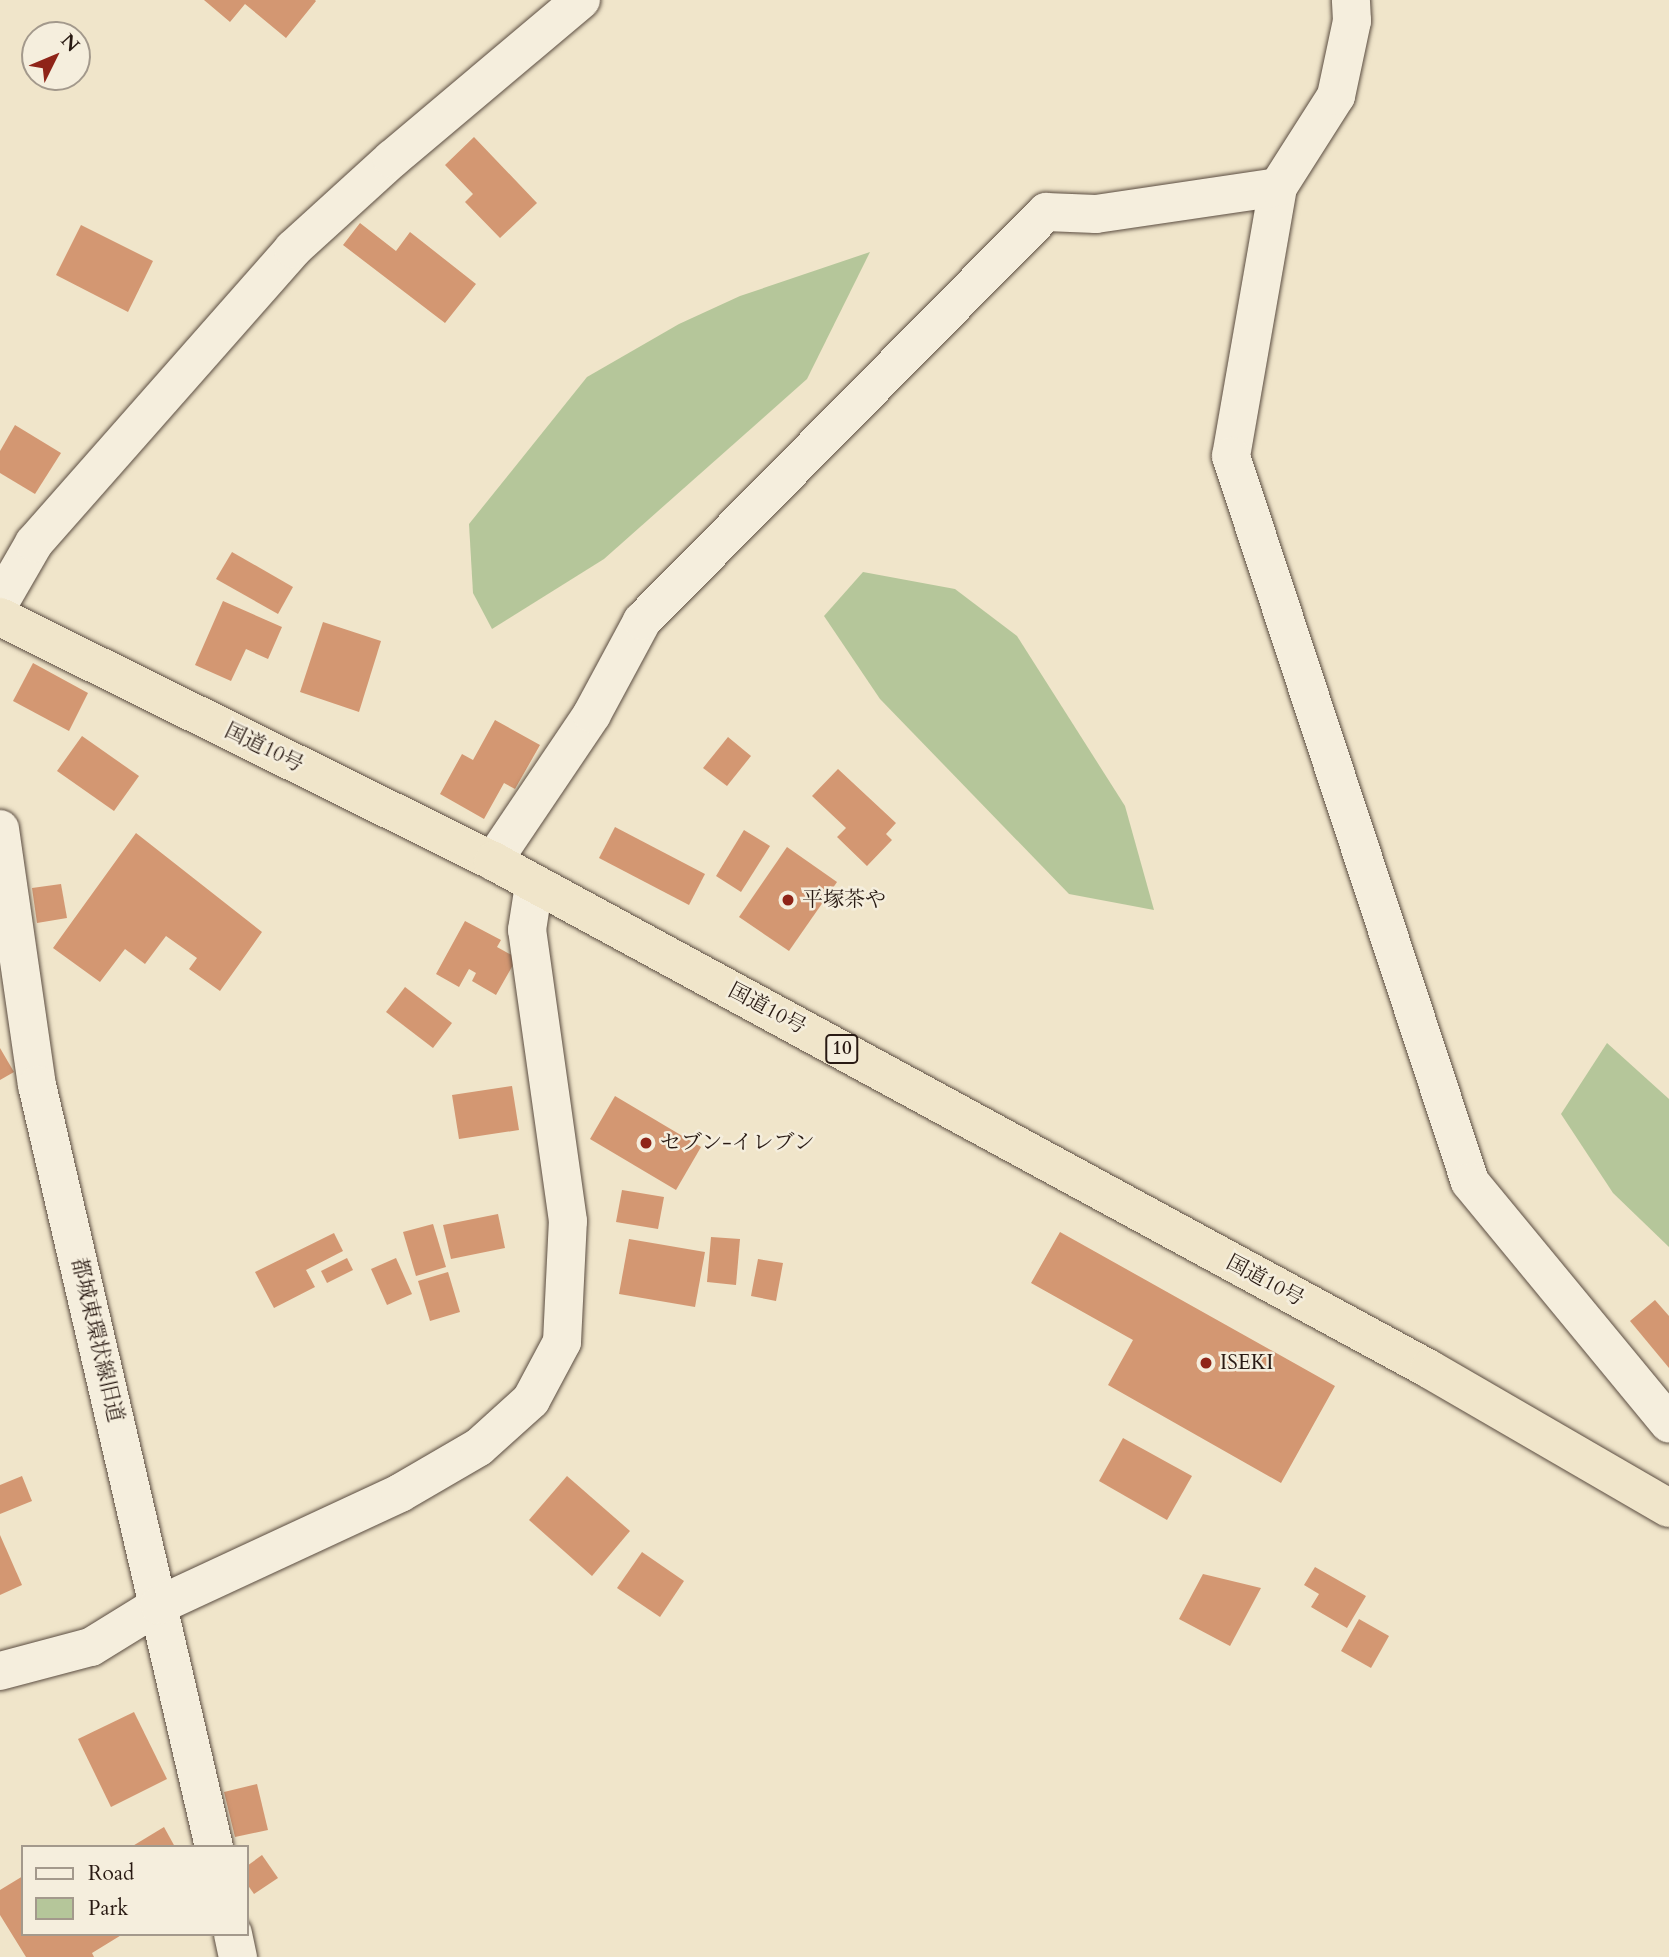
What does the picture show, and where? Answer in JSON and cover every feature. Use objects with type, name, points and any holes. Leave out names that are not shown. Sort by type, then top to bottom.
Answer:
[{"type":"highway","name":"国道10号","points":[[0,617],[493,861],[1429,1369],[1669,1508]]},
{"type":"street","points":[[0,602],[34,543],[293,249],[392,159],[581,0]]},
{"type":"street","points":[[1351,0],[1352,21],[1336,96],[1278,187],[1231,456],[1470,1182],[1669,1423]]},
{"type":"street","points":[[493,861],[592,714],[642,621],[1046,212],[1096,214],[1278,187]]},
{"type":"street","name":"都城東環状線旧道","points":[[0,829],[37,1085],[214,1845]]},
{"type":"street","points":[[0,1671],[91,1647],[159,1605],[400,1493],[479,1447],[531,1399],[562,1342],[568,1222],[527,930],[534,885]]},
{"type":"street","points":[[233,1936],[238,1957]]},
{"type":"green space","points":[[870,252],[807,379],[604,559],[492,629],[473,593],[469,524],[587,377],[679,324],[740,296]]},
{"type":"green space","points":[[863,572],[955,589],[1017,636],[1125,806],[1154,910],[1069,894],[880,699],[824,616]]},
{"type":"green space","points":[[1607,1043],[1669,1099],[1669,1247],[1613,1193],[1561,1114]]},
{"type":"building","points":[[204,0],[316,1],[286,38],[245,4],[230,22]]},
{"type":"building","points":[[474,137],[537,203],[500,238],[465,202],[473,194],[445,165]]},
{"type":"building","points":[[360,223],[396,251],[410,232],[476,284],[445,323],[343,245]]},
{"type":"building","points":[[81,225],[153,261],[128,312],[56,275]]},
{"type":"building","points":[[15,425],[61,453],[35,494],[0,473],[0,451]]},
{"type":"building","points":[[232,552],[293,587],[278,614],[216,579]]},
{"type":"building","points":[[223,601],[282,627],[268,659],[246,649],[231,681],[195,665]]},
{"type":"building","points":[[323,622],[381,641],[359,712],[300,692]]},
{"type":"building","points":[[33,663],[88,693],[69,731],[13,701]]},
{"type":"building","points":[[495,720],[540,745],[515,789],[504,783],[484,819],[440,794],[462,754],[473,760]]},
{"type":"building","points":[[82,736],[139,776],[114,811],[57,771]]},
{"type":"building","points":[[728,737],[751,756],[727,786],[703,768]]},
{"type":"building","points":[[838,769],[896,823],[886,834],[892,840],[867,866],[837,837],[846,828],[812,796]]},
{"type":"building","points":[[615,827],[705,874],[689,905],[599,858]]},
{"type":"building","points":[[744,830],[770,846],[741,892],[716,876]]},
{"type":"building","points":[[136,833],[262,932],[220,991],[189,969],[197,958],[166,936],[145,964],[125,949],[100,982],[53,948]]},
{"type":"building","name":"平塚茶や","points":[[787,847],[837,882],[789,951],[739,917]]},
{"type":"building","points":[[61,884],[67,918],[37,923],[32,888]]},
{"type":"building","points":[[465,921],[501,940],[497,947],[517,958],[496,995],[472,981],[476,973],[469,969],[459,987],[436,974]]},
{"type":"building","points":[[405,987],[452,1023],[433,1048],[386,1012]]},
{"type":"building","points":[[0,1048],[14,1072],[0,1080]]},
{"type":"building","points":[[512,1086],[519,1130],[459,1139],[452,1095]]},
{"type":"building","name":"セブン-イレブン","points":[[615,1096],[701,1147],[676,1190],[590,1139]]},
{"type":"building","points":[[622,1190],[664,1197],[658,1229],[616,1222]]},
{"type":"building","points":[[498,1214],[505,1248],[451,1259],[443,1225]]},
{"type":"building","points":[[433,1224],[446,1267],[416,1276],[403,1232]]},
{"type":"building","name":"ISEKI","points":[[1060,1232],[1335,1386],[1281,1483],[1108,1385],[1133,1340],[1031,1283]]},
{"type":"building","points":[[334,1233],[343,1251],[306,1270],[315,1287],[274,1308],[255,1272]]},
{"type":"building","points":[[711,1237],[740,1239],[736,1285],[707,1282]]},
{"type":"building","points":[[629,1239],[705,1252],[695,1307],[619,1294]]},
{"type":"building","points":[[347,1258],[353,1270],[327,1283],[321,1271]]},
{"type":"building","points":[[396,1258],[412,1294],[387,1305],[371,1269]]},
{"type":"building","points":[[758,1259],[783,1263],[776,1301],[751,1296]]},
{"type":"building","points":[[448,1272],[460,1312],[430,1321],[418,1281]]},
{"type":"building","points":[[1655,1300],[1669,1316],[1669,1368],[1630,1321]]},
{"type":"building","points":[[1123,1438],[1192,1476],[1167,1520],[1099,1481]]},
{"type":"building","points":[[22,1476],[32,1501],[0,1514],[0,1485]]},
{"type":"building","points":[[567,1476],[630,1531],[592,1576],[529,1520]]},
{"type":"building","points":[[0,1535],[22,1585],[0,1595]]},
{"type":"building","points":[[642,1552],[684,1581],[660,1617],[617,1588]]},
{"type":"building","points":[[1315,1567],[1366,1596],[1347,1628],[1311,1607],[1319,1594],[1304,1585]]},
{"type":"building","points":[[1203,1574],[1261,1588],[1230,1646],[1179,1619]]},
{"type":"building","points":[[1359,1619],[1389,1636],[1371,1668],[1341,1651]]},
{"type":"building","points":[[134,1712],[167,1779],[111,1807],[78,1739]]},
{"type":"building","points":[[257,1784],[268,1830],[235,1837],[224,1792]]},
{"type":"building","points":[[164,1827],[174,1845],[134,1845]]},
{"type":"building","points":[[262,1855],[278,1878],[254,1894],[248,1885],[248,1865]]},
{"type":"building","points":[[21,1877],[21,1936],[120,1936],[92,1953],[94,1957],[26,1957],[0,1915],[0,1890]]},
{"type":"place","name":"平塚茶や","points":[[788,900]]},
{"type":"place","name":"セブン-イレブン","points":[[646,1143]]},
{"type":"place","name":"ISEKI","points":[[1206,1363]]}]
